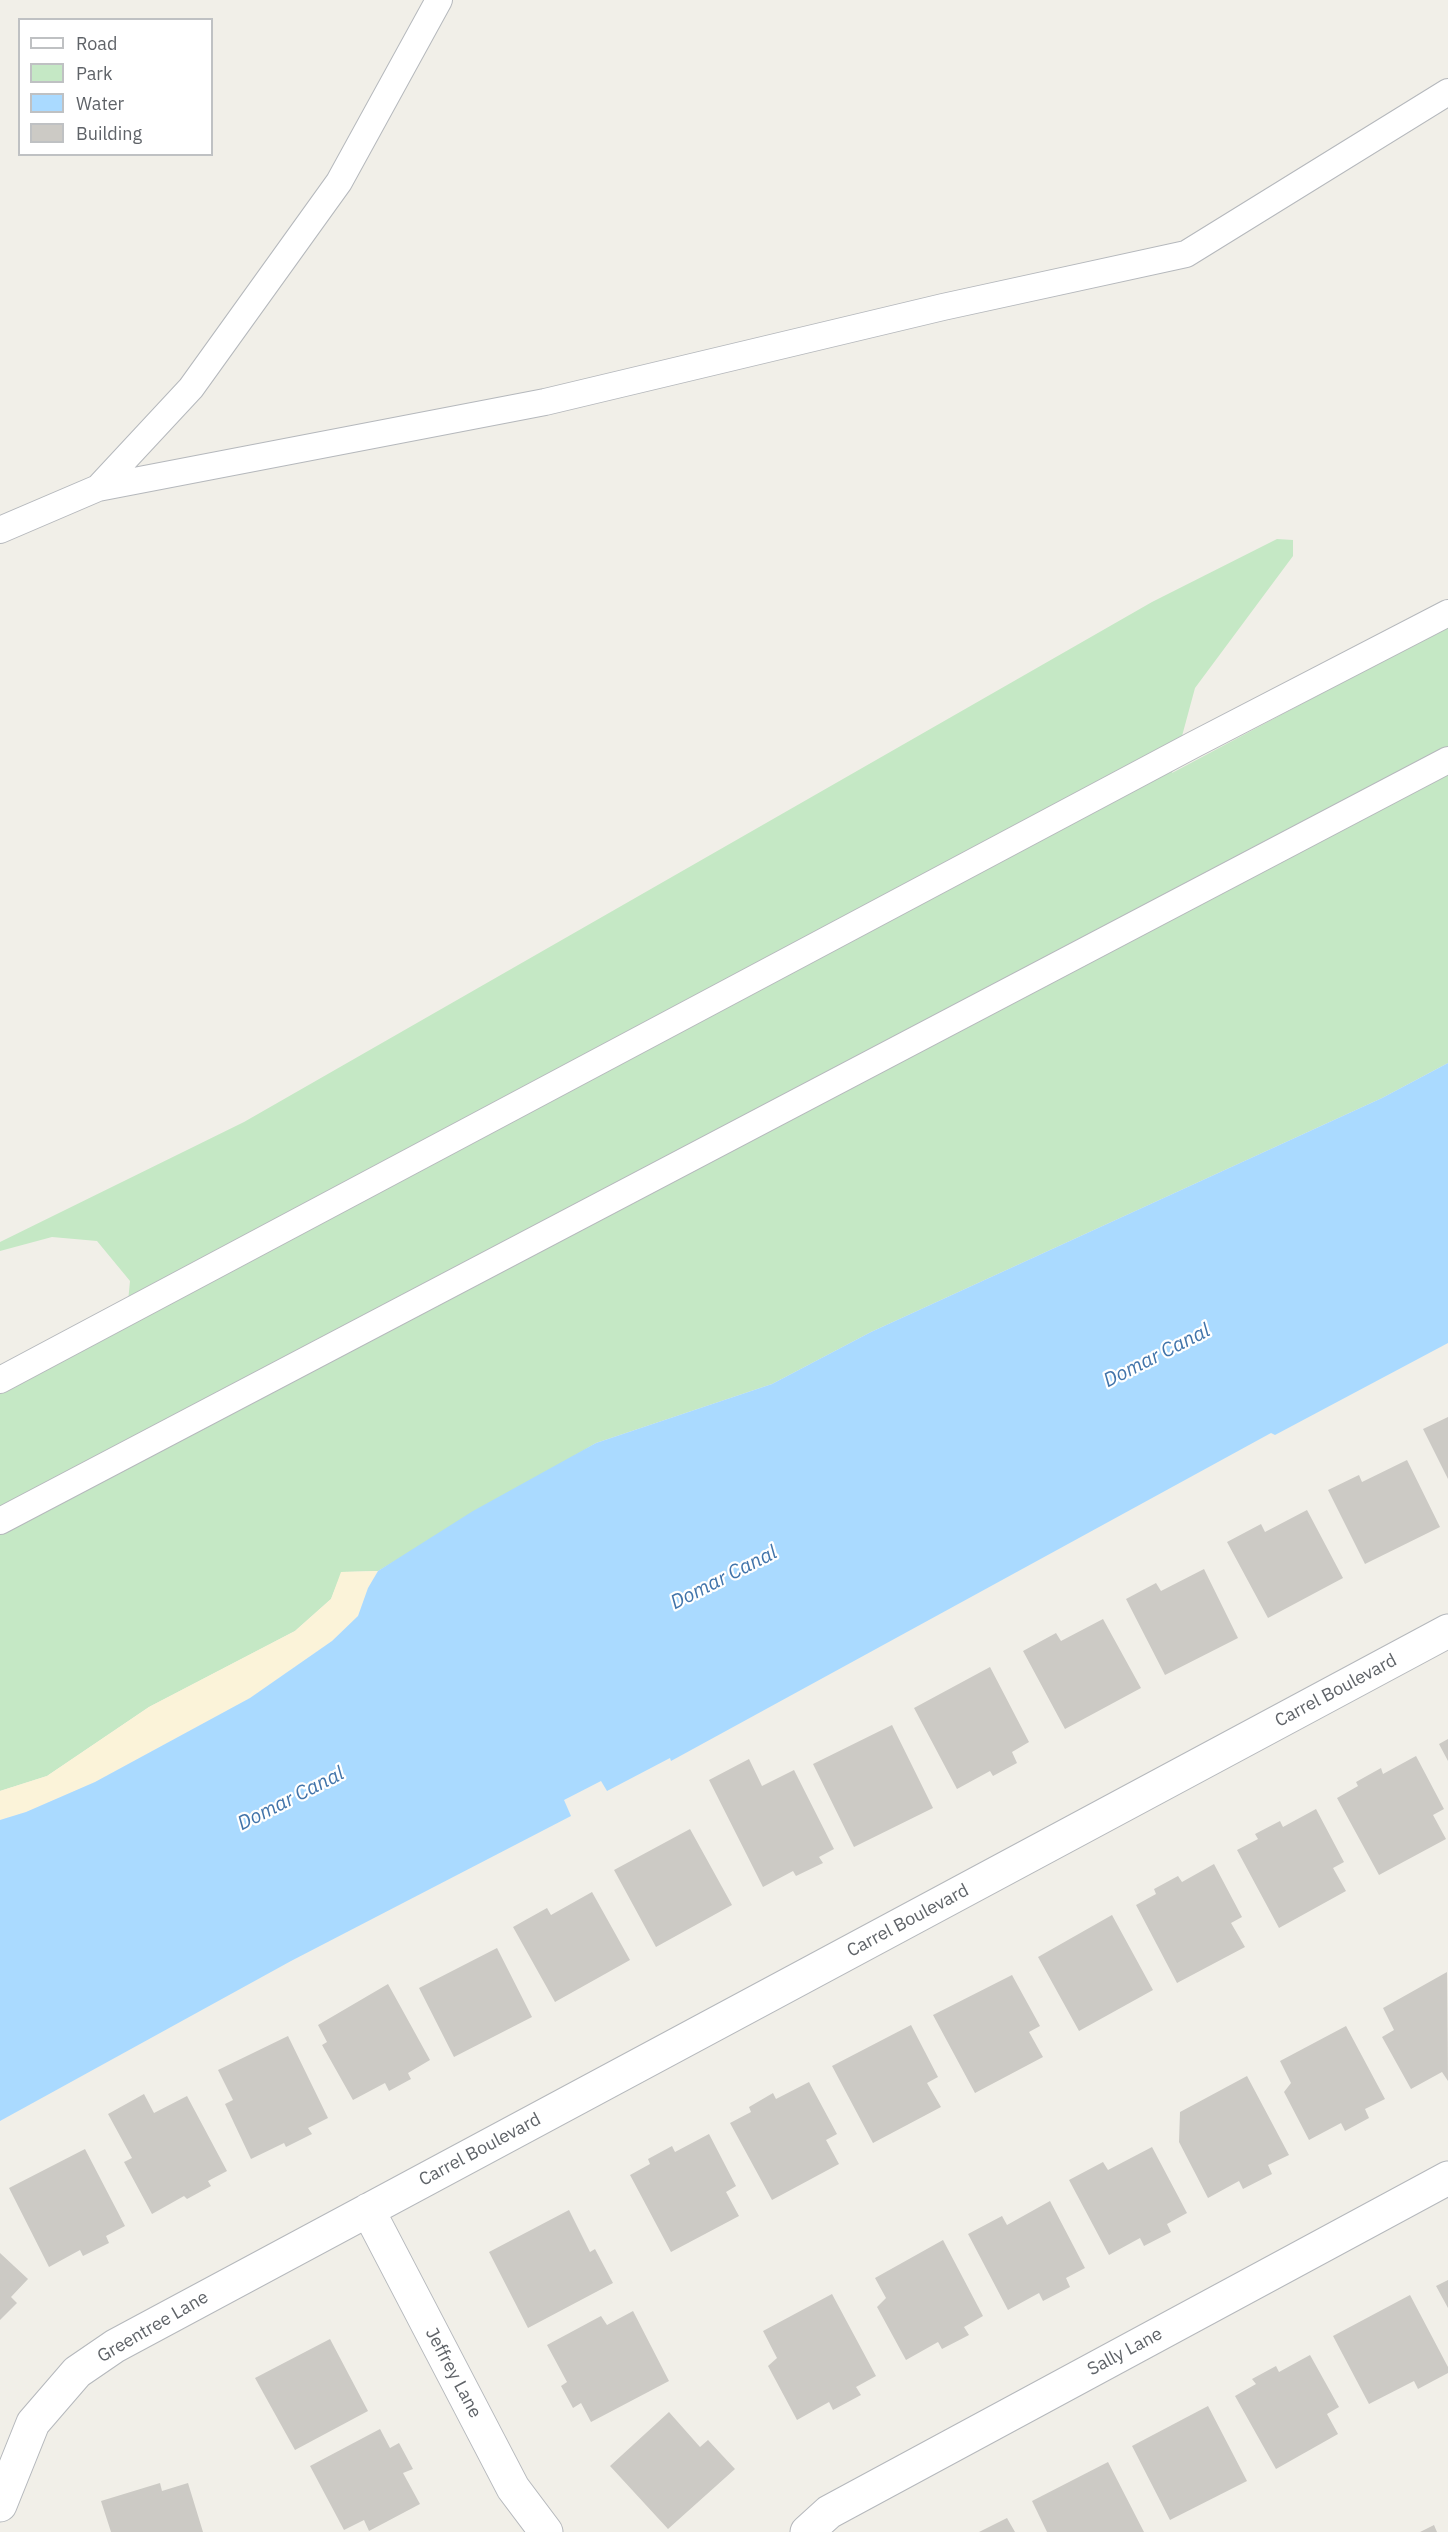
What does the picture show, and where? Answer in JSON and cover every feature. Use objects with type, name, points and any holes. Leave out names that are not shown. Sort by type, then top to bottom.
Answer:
[{"type":"street","name":"Carrel Boulevard","points":[[368,2210],[1448,1631]]},
{"type":"street","name":"Sally Lane","points":[[807,2532],[829,2512],[1448,2178]]},
{"type":"street","name":"Greentree Lane","points":[[0,2505],[33,2423],[77,2372],[115,2346],[368,2210]]},
{"type":"street","name":"Jeffrey Lane","points":[[368,2210],[513,2488],[546,2532]]},
{"type":"lane","points":[[98,488],[191,388],[339,182],[439,0]]},
{"type":"lane","points":[[0,530],[98,488],[545,402],[943,307],[1186,254],[1448,92]]},
{"type":"lane","points":[[0,1380],[1193,745],[1448,613]]},
{"type":"lane","points":[[0,1521],[1448,760]]},
{"type":"green space","points":[[1277,539],[1293,540],[1293,556],[1195,688],[1172,773],[1448,626],[1448,1063],[1382,1098],[871,1332],[772,1384],[596,1443],[378,1571],[342,1572],[331,1599],[295,1631],[149,1707],[47,1776],[0,1791],[0,1391],[128,1302],[130,1281],[97,1241],[52,1237],[0,1251],[0,1242],[244,1122],[1152,602]]},
{"type":"sand","points":[[378,1571],[368,1588],[358,1616],[332,1641],[250,1698],[95,1782],[26,1812],[0,1820],[0,1791],[47,1776],[149,1707],[295,1631],[331,1599],[341,1572]]},
{"type":"water","name":"Domar Canal","points":[[1448,1063],[1448,1343],[1275,1435],[1271,1433],[671,1761],[670,1758],[607,1791],[601,1781],[564,1800],[571,1816],[291,1961],[0,2121],[0,1820],[26,1812],[95,1782],[250,1698],[332,1641],[358,1616],[368,1588],[378,1571],[473,1511],[596,1443],[772,1384],[871,1332],[1382,1098]]},
{"type":"building","points":[[1448,1417],[1448,1479],[1423,1429]]},
{"type":"building","points":[[1407,1460],[1440,1527],[1365,1564],[1328,1490],[1359,1475],[1362,1482]]},
{"type":"building","points":[[1307,1510],[1343,1578],[1268,1618],[1227,1542],[1261,1524],[1265,1532]]},
{"type":"building","points":[[1204,1569],[1238,1638],[1165,1675],[1126,1599],[1156,1583],[1161,1591]]},
{"type":"building","points":[[1103,1619],[1141,1688],[1065,1729],[1023,1651],[1056,1633],[1061,1641]]},
{"type":"building","points":[[990,1667],[1029,1742],[1012,1752],[1017,1763],[993,1776],[990,1771],[957,1789],[914,1708]]},
{"type":"building","points":[[892,1725],[933,1808],[854,1847],[813,1764]]},
{"type":"building","points":[[1448,1739],[1448,1761],[1439,1744]]},
{"type":"building","points":[[1416,1756],[1444,1809],[1433,1815],[1446,1839],[1379,1875],[1337,1798],[1358,1786],[1356,1782],[1381,1768],[1383,1774]]},
{"type":"building","points":[[749,1759],[762,1786],[794,1770],[834,1849],[819,1857],[823,1863],[796,1876],[793,1871],[763,1887],[709,1780]]},
{"type":"building","points":[[1316,1809],[1344,1862],[1333,1868],[1346,1891],[1279,1928],[1237,1850],[1258,1839],[1255,1834],[1280,1821],[1283,1827]]},
{"type":"building","points":[[690,1829],[732,1905],[656,1947],[614,1870]]},
{"type":"building","points":[[1214,1864],[1242,1917],[1231,1923],[1245,1947],[1177,1983],[1136,1905],[1156,1894],[1154,1889],[1178,1876],[1182,1882]]},
{"type":"building","points":[[592,1892],[630,1960],[555,2002],[513,1927],[547,1908],[551,1915]]},
{"type":"building","points":[[1112,1915],[1153,1990],[1079,2031],[1038,1957]]},
{"type":"building","points":[[497,1948],[532,2017],[454,2057],[419,1988]]},
{"type":"building","points":[[1447,1972],[1448,2081],[1442,2072],[1411,2089],[1382,2037],[1394,2030],[1383,2008]]},
{"type":"building","points":[[1012,1975],[1040,2026],[1029,2032],[1043,2057],[975,2093],[933,2015]]},
{"type":"building","points":[[388,1984],[430,2060],[408,2073],[411,2079],[389,2091],[385,2083],[353,2100],[322,2045],[327,2042],[318,2025]]},
{"type":"building","points":[[911,2025],[938,2077],[927,2083],[941,2107],[873,2143],[832,2066]]},
{"type":"building","points":[[1346,2026],[1385,2099],[1365,2109],[1369,2118],[1345,2131],[1341,2123],[1309,2140],[1284,2092],[1291,2083],[1280,2061]]},
{"type":"building","points":[[288,2036],[328,2118],[308,2128],[312,2134],[286,2147],[284,2143],[251,2159],[225,2104],[233,2100],[218,2070]]},
{"type":"building","points":[[1247,2076],[1289,2155],[1268,2165],[1272,2174],[1243,2189],[1239,2181],[1208,2198],[1179,2142],[1180,2112]]},
{"type":"building","points":[[809,2082],[837,2134],[826,2140],[839,2164],[772,2200],[730,2123],[751,2112],[749,2107],[773,2093],[776,2099]]},
{"type":"building","points":[[144,2094],[154,2113],[187,2096],[227,2171],[208,2181],[211,2186],[187,2199],[184,2196],[152,2214],[124,2162],[132,2158],[108,2114]]},
{"type":"building","points":[[709,2134],[736,2186],[726,2192],[739,2216],[671,2252],[630,2175],[650,2164],[648,2159],[672,2146],[675,2152]]},
{"type":"building","points":[[1152,2147],[1187,2213],[1167,2224],[1171,2232],[1144,2246],[1140,2238],[1109,2255],[1069,2180],[1103,2162],[1108,2170]]},
{"type":"building","points":[[85,2149],[125,2226],[106,2236],[109,2243],[83,2256],[80,2250],[49,2267],[9,2188]]},
{"type":"building","points":[[1050,2201],[1085,2268],[1066,2278],[1070,2287],[1043,2301],[1039,2293],[1008,2310],[968,2234],[1002,2216],[1007,2225]]},
{"type":"building","points":[[569,2210],[590,2252],[595,2249],[613,2283],[528,2328],[489,2252]]},
{"type":"building","points":[[943,2240],[983,2316],[964,2327],[969,2335],[942,2349],[938,2342],[906,2360],[877,2307],[886,2298],[875,2278]]},
{"type":"building","points":[[0,2253],[28,2279],[11,2297],[17,2303],[0,2320]]},
{"type":"building","points":[[1448,2280],[1448,2308],[1436,2286]]},
{"type":"building","points":[[832,2294],[876,2376],[856,2387],[861,2395],[833,2410],[829,2402],[797,2420],[768,2366],[777,2358],[763,2331]]},
{"type":"building","points":[[1410,2295],[1448,2367],[1448,2373],[1418,2389],[1414,2381],[1369,2404],[1333,2336]]},
{"type":"building","points":[[633,2311],[669,2381],[591,2422],[581,2403],[573,2408],[561,2386],[567,2382],[547,2345],[601,2316],[607,2325]]},
{"type":"building","points":[[330,2339],[368,2411],[295,2450],[255,2378]]},
{"type":"building","points":[[1310,2355],[1339,2407],[1327,2414],[1338,2434],[1276,2469],[1235,2396],[1256,2384],[1252,2379],[1276,2366],[1279,2372]]},
{"type":"building","points":[[1208,2406],[1247,2481],[1170,2520],[1132,2446]]},
{"type":"building","points":[[669,2412],[700,2447],[708,2440],[735,2469],[668,2529],[610,2466]]},
{"type":"building","points":[[380,2429],[390,2448],[399,2443],[413,2469],[403,2473],[420,2504],[369,2531],[364,2520],[344,2530],[310,2466]]},
{"type":"building","points":[[1108,2462],[1144,2532],[1047,2532],[1032,2501]]},
{"type":"building","points":[[160,2483],[162,2491],[188,2483],[203,2532],[111,2532],[101,2501]]},
{"type":"building","points":[[1007,2518],[1015,2532],[979,2532]]},
{"type":"building","points":[[1434,2525],[1437,2532],[1420,2532]]}]
